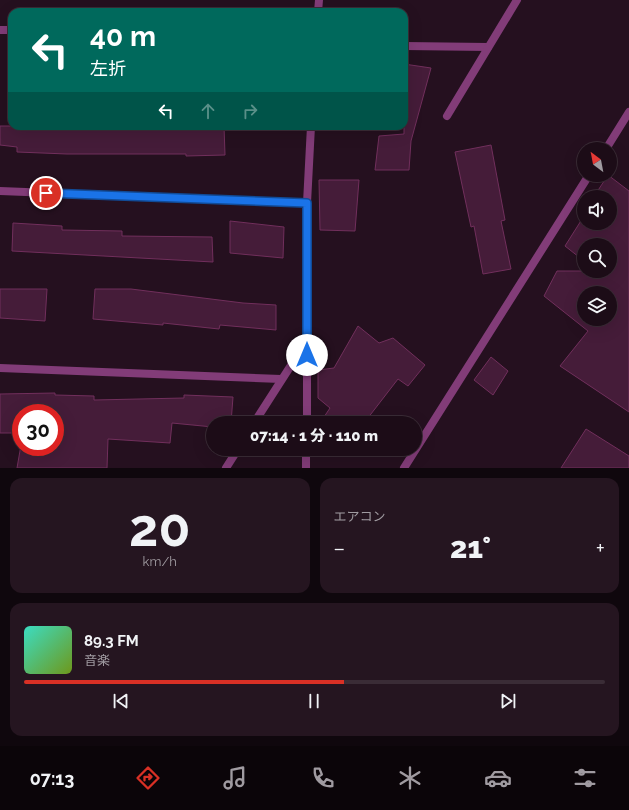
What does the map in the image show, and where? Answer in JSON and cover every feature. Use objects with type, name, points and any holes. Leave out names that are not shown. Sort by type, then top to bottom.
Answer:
[{"type":"street","points":[[447,116],[517,0]]},
{"type":"street","points":[[408,46],[488,47]]},
{"type":"street","points":[[610,142],[629,112]]},
{"type":"street","points":[[306,416],[307,203],[311,130]]},
{"type":"street","points":[[404,468],[585,182]]},
{"type":"street","points":[[0,191],[307,203]]},
{"type":"street","points":[[258,416],[307,341]]},
{"type":"street","points":[[0,368],[281,379]]},
{"type":"street","points":[[226,468],[234,456]]},
{"type":"street","points":[[306,456],[306,468]]},
{"type":"building","points":[[408,65],[431,68],[411,141],[409,170],[375,170],[379,136],[404,134],[404,130],[408,130]]},
{"type":"building","points":[[0,126],[8,126],[8,130],[224,130],[225,155],[186,156],[186,154],[67,154],[17,152],[17,147],[0,145]]},
{"type":"building","points":[[491,145],[505,220],[501,221],[511,269],[483,274],[474,226],[471,227],[455,152]]},
{"type":"building","points":[[319,180],[359,180],[355,231],[320,230]]},
{"type":"building","points":[[603,182],[617,182],[629,191],[629,412],[560,366],[588,331],[582,326],[617,326],[617,286],[577,286],[577,322],[544,296],[557,271],[577,271],[577,278],[617,278],[617,238],[577,238],[577,255],[565,246],[577,227],[577,230],[617,230],[617,190],[598,190]]},
{"type":"building","points":[[230,221],[284,227],[283,258],[230,253]]},
{"type":"building","points":[[13,223],[62,226],[62,230],[122,231],[122,236],[212,237],[213,262],[12,251]]},
{"type":"building","points":[[0,289],[47,289],[45,321],[0,318]]},
{"type":"building","points":[[95,289],[131,289],[243,303],[276,305],[276,330],[220,325],[219,329],[163,323],[163,325],[93,319]]},
{"type":"building","points":[[358,326],[379,343],[393,338],[425,365],[408,386],[398,379],[369,416],[325,416],[330,408],[318,398],[318,370],[334,368]]},
{"type":"building","points":[[491,357],[508,371],[493,395],[474,380]]},
{"type":"building","points":[[55,393],[55,395],[94,396],[94,400],[184,398],[184,395],[233,397],[232,416],[206,416],[206,426],[172,423],[170,443],[108,439],[107,468],[17,468],[19,456],[64,456],[64,404],[12,404],[12,433],[0,433],[0,394]]},
{"type":"building","points":[[586,429],[629,456],[629,468],[561,468]]},
{"type":"route","points":[[46,193],[307,203],[307,355]]}]
